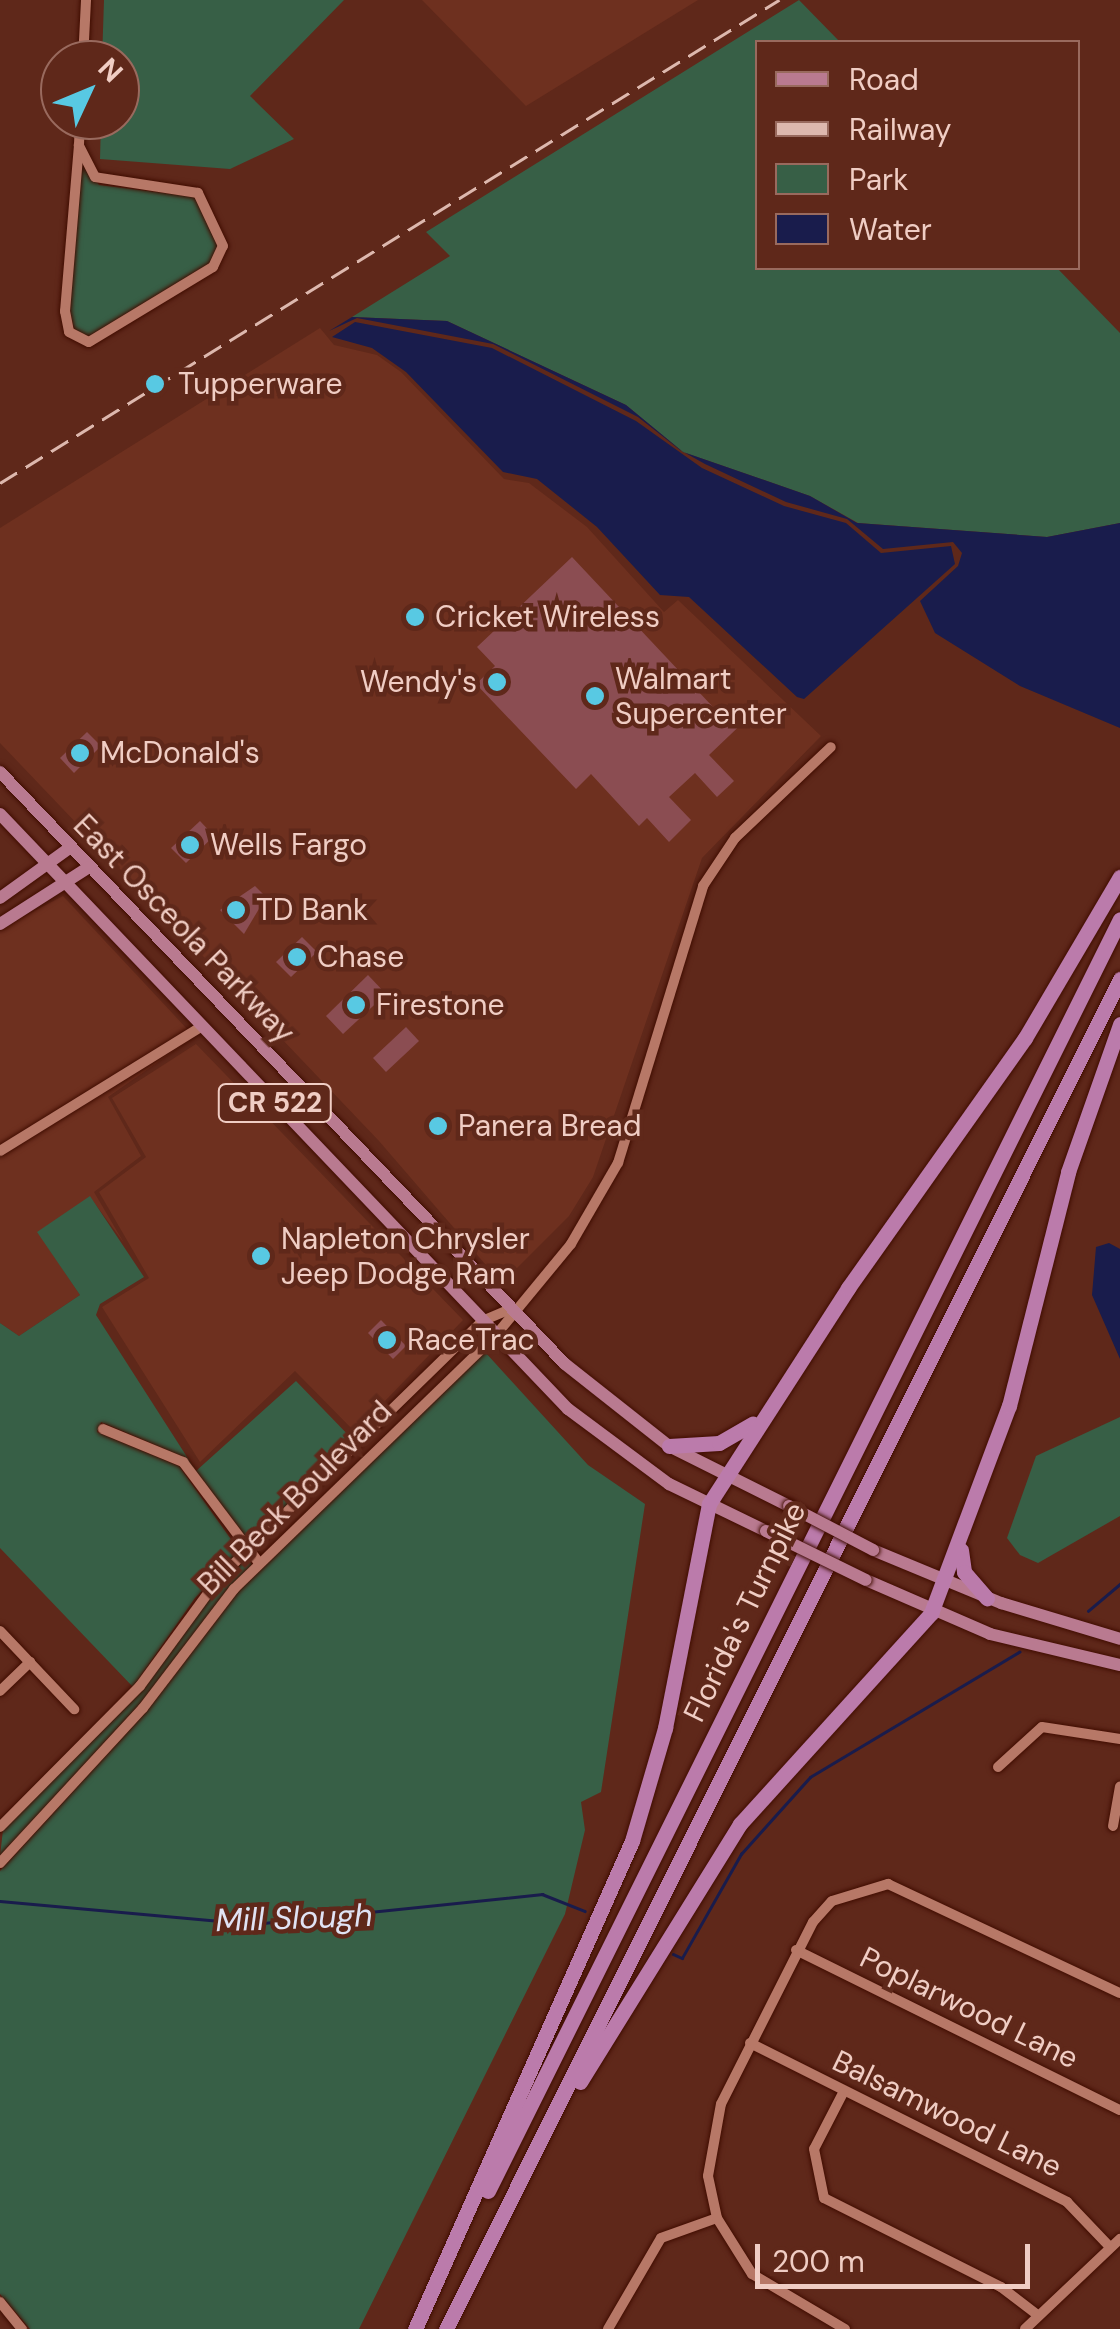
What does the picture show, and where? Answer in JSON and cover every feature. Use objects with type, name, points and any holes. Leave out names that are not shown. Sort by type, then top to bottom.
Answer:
[{"type":"highway","points":[[417,2329],[632,1842],[665,1728],[709,1504],[764,1414],[1025,1038],[1120,878]]},
{"type":"highway","name":"Florida's Turnpike","points":[[417,2329],[1120,918]]},
{"type":"highway","name":"Florida's Turnpike","points":[[446,2329],[1120,979]]},
{"type":"highway","points":[[536,2148],[740,1824],[931,1613],[946,1582],[1009,1406],[1068,1172],[1120,1024]]},
{"type":"highway","points":[[669,1446],[719,1443],[764,1414]]},
{"type":"highway","points":[[960,1541],[964,1572],[987,1598]]},
{"type":"main road","name":"East Osceola Parkway","points":[[0,772],[510,1308],[579,1376],[669,1446],[873,1550],[946,1582],[1120,1639]]},
{"type":"main road","name":"East Osceola Parkway","points":[[0,814],[482,1321],[595,1432],[709,1504],[931,1613],[1120,1665]]},
{"type":"main road","points":[[0,898],[50,868],[71,847]]},
{"type":"main road","points":[[0,924],[68,887],[89,867]]},
{"type":"street","points":[[84,40],[86,0]]},
{"type":"street","points":[[79,140],[67,326],[89,342],[192,278],[223,251],[204,197],[183,186],[101,180],[79,145]]},
{"type":"street","name":"Bill Beck Boulevard","points":[[0,1863],[143,1708],[259,1563],[496,1335],[510,1308],[558,1260],[611,1179],[702,886],[735,838],[831,746]]},
{"type":"street","points":[[0,1151],[202,1026]]},
{"type":"street","name":"Bill Beck Boulevard","points":[[0,1826],[140,1686],[198,1601],[482,1321],[510,1308]]},
{"type":"street","points":[[103,1428],[183,1462],[259,1563]]},
{"type":"street","points":[[0,1631],[74,1709]]},
{"type":"street","points":[[0,1691],[30,1662]]},
{"type":"street","points":[[998,1768],[1042,1728],[1120,1739]]},
{"type":"street","points":[[1113,1826],[1120,1787]]},
{"type":"street","points":[[845,2329],[752,2274],[717,2218],[710,2139],[750,2043],[796,1950],[832,1901],[888,1884],[1120,1994]]},
{"type":"street","name":"Poplarwood Lane","points":[[796,1950],[1120,2110]]},
{"type":"street","name":"Balsamwood Lane","points":[[750,2043],[1067,2202],[1109,2246]]},
{"type":"street","points":[[844,2091],[814,2149],[824,2198],[1002,2287],[1036,2313]]},
{"type":"street","points":[[608,2329],[662,2238],[717,2218]]},
{"type":"street","points":[[1025,2329],[1036,2313],[1120,2239]]},
{"type":"street","points":[[0,2302],[22,2329]]},
{"type":"shaded area","points":[[422,0],[698,0],[526,106]]},
{"type":"shaded area","points":[[320,328],[334,345],[377,355],[401,372],[504,479],[529,483],[587,527],[664,612],[678,600],[821,736],[702,858],[593,1177],[569,1216],[509,1276],[485,1264],[379,1141],[0,743],[0,528]]},
{"type":"shaded area","points":[[63,896],[188,1030],[0,1146],[0,929]]},
{"type":"shaded area","points":[[194,1037],[108,1097],[141,1156],[94,1192],[124,1243],[90,1197],[38,1232],[80,1295],[19,1336],[0,1323],[0,1157]]},
{"type":"shaded area","name":"Napleton Chrysler Jeep Dodge Ram","points":[[196,1044],[463,1320],[355,1432],[295,1371],[200,1462],[102,1307],[149,1278],[99,1192],[146,1157],[112,1098]]},
{"type":"green space","points":[[104,0],[344,0],[250,96],[294,139],[230,169],[100,159],[100,140],[140,140],[140,40],[103,40]]},
{"type":"green space","points":[[799,0],[838,40],[755,40],[755,270],[1059,270],[1120,333],[1120,523],[1047,537],[858,523],[810,496],[683,452],[626,405],[447,321],[352,317],[450,256],[426,232]]},
{"type":"green space","points":[[78,157],[99,185],[196,197],[218,247],[210,263],[89,337],[74,329],[70,310]]},
{"type":"green space","points":[[90,1196],[144,1277],[100,1304],[96,1315],[196,1471],[296,1381],[354,1441],[248,1544],[186,1458],[101,1422],[97,1432],[179,1466],[240,1552],[195,1598],[133,1687],[0,1548],[0,1323],[19,1336],[80,1295],[37,1232]]},
{"type":"green space","points":[[485,1352],[588,1465],[645,1504],[601,1792],[581,1802],[585,1830],[565,1914],[359,2329],[30,2329],[0,2294],[0,1871],[147,1711],[238,1592]]},
{"type":"green space","points":[[1120,1417],[1120,1516],[1038,1563],[1020,1555],[1007,1538],[1036,1456]]},
{"type":"green space","points":[[247,1558],[252,1564],[139,1705],[0,1856],[3,1830],[143,1690],[203,1604]]},
{"type":"water","points":[[352,317],[447,321],[626,405],[682,451],[638,417],[493,344],[357,318],[329,331]]},
{"type":"water","points":[[355,322],[492,348],[636,421],[702,468],[784,506],[846,523],[881,553],[951,546],[955,564],[804,699],[797,697],[689,597],[660,595],[597,527],[537,479],[503,472],[406,372],[372,348],[332,337]]},
{"type":"water","points":[[684,453],[810,496],[857,523],[1047,537],[1120,523],[1120,728],[1020,686],[935,633],[920,601],[958,566],[962,553],[953,542],[883,549],[847,519],[786,502]]},
{"type":"water","points":[[1109,1243],[1120,1249],[1120,1359],[1092,1295],[1096,1247]]},
{"type":"building","name":"Walmart Supercenter","points":[[572,557],[728,723],[744,707],[751,715],[709,755],[734,781],[717,797],[695,773],[669,797],[691,820],[669,842],[647,818],[639,826],[591,774],[576,789],[476,684],[495,666],[477,647]]},
{"type":"building","name":"McDonald's","points":[[87,732],[101,746],[74,773],[60,758]]},
{"type":"building","name":"Wells Fargo","points":[[200,821],[214,836],[186,863],[171,848]]},
{"type":"building","name":"TD Bank","points":[[255,886],[266,897],[244,934],[220,910]]},
{"type":"building","name":"Chase","points":[[302,937],[317,952],[291,977],[276,962]]},
{"type":"building","name":"Firestone","points":[[368,975],[386,994],[343,1034],[326,1016]]},
{"type":"building","points":[[406,1027],[419,1041],[386,1072],[373,1058]]},
{"type":"building","name":"RaceTrac","points":[[381,1320],[406,1346],[393,1359],[368,1333]]},
{"type":"waterway","name":"Mill Slough","points":[[1088,1611],[1120,1584]]},
{"type":"waterway","name":"Mill Slough","points":[[673,1954],[682,1958],[741,1854],[810,1777],[1019,1652]]},
{"type":"waterway","name":"Mill Slough","points":[[0,1901],[253,1924],[542,1894],[585,1911]]},
{"type":"railway","points":[[0,483],[779,0]]},
{"type":"place","name":"Tupperware","points":[[155,384]]},
{"type":"place","name":"Cricket Wireless","points":[[415,617]]},
{"type":"place","name":"Wendy's","points":[[497,682]]},
{"type":"place","name":"Walmart Supercenter","points":[[595,696]]},
{"type":"place","name":"McDonald's","points":[[80,753]]},
{"type":"place","name":"Wells Fargo","points":[[190,845]]},
{"type":"place","name":"TD Bank","points":[[236,910]]},
{"type":"place","name":"Chase","points":[[297,957]]},
{"type":"place","name":"Firestone","points":[[356,1005]]},
{"type":"place","name":"Panera Bread","points":[[438,1126]]},
{"type":"place","name":"Napleton Chrysler Jeep Dodge Ram","points":[[261,1256]]},
{"type":"place","name":"RaceTrac","points":[[387,1340]]}]
